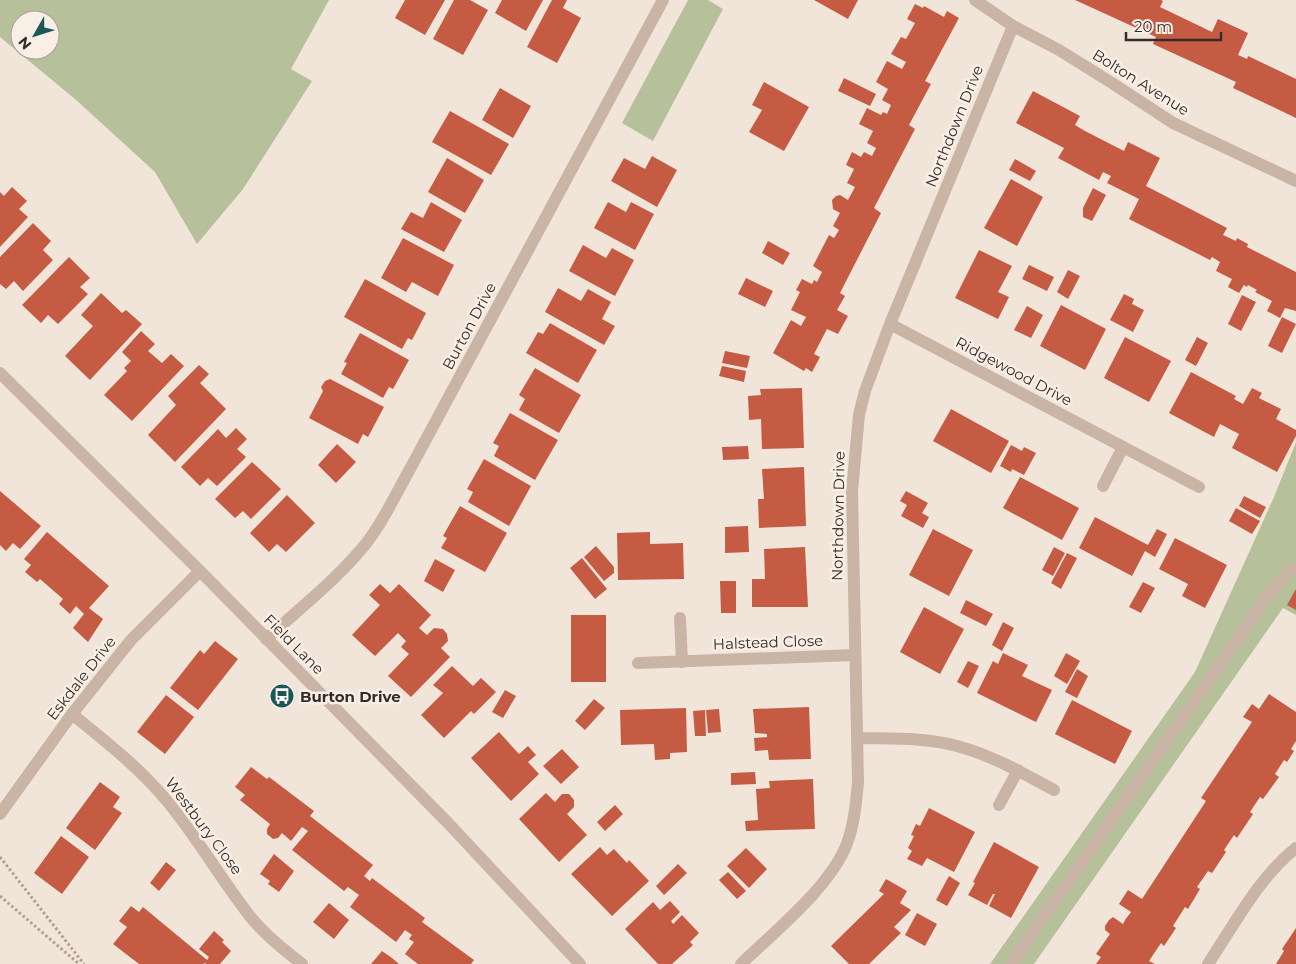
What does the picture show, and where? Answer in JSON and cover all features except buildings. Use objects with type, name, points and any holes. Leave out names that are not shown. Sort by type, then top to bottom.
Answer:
[{"type":"street","name":"Burton Drive","points":[[266,639],[336,577],[359,552],[376,529],[662,0]]},
{"type":"street","name":"Bolton Avenue","points":[[975,0],[1013,26],[1066,55],[1173,123],[1296,181]]},
{"type":"street","name":"Northdown Drive","points":[[741,964],[814,892],[830,873],[846,846],[852,828],[858,782],[852,491],[856,435],[865,391],[890,324],[1013,26]]},
{"type":"street","name":"Ridgewood Drive","points":[[890,324],[1199,487]]},
{"type":"street","name":"Field Lane","points":[[0,373],[449,824],[580,964]]},
{"type":"street","points":[[1103,486],[1123,447]]},
{"type":"street","points":[[1011,964],[1270,594],[1287,573],[1296,568]]},
{"type":"street","name":"Eskdale Drive","points":[[0,814],[72,714],[131,640],[200,572]]},
{"type":"street","points":[[680,618],[682,662]]},
{"type":"street","name":"Halstead Close","points":[[638,664],[855,655]]},
{"type":"street","name":"Westbury Close","points":[[72,714],[134,766],[166,799],[249,914],[266,934],[302,964]]},
{"type":"street","points":[[858,738],[928,741],[956,745],[1018,770],[1054,790]]},
{"type":"street","points":[[999,805],[1018,770]]},
{"type":"street","points":[[1208,964],[1268,874],[1283,858],[1296,848]]},
{"type":"path","points":[[0,857],[84,964]]},
{"type":"path","points":[[0,896],[79,964]]},
{"type":"green space","points":[[0,0],[329,0],[291,69],[312,81],[243,189],[197,244],[155,172],[75,99],[28,60],[60,60],[60,10],[10,10],[10,45],[0,37]]},
{"type":"green space","points":[[688,0],[708,0],[723,9],[653,141],[622,123]]},
{"type":"green space","points":[[1296,442],[1296,615],[1283,608],[1034,964],[990,964],[1195,672],[1274,497]]},
{"type":"place","name":"Burton Drive","points":[[282,696]]}]
